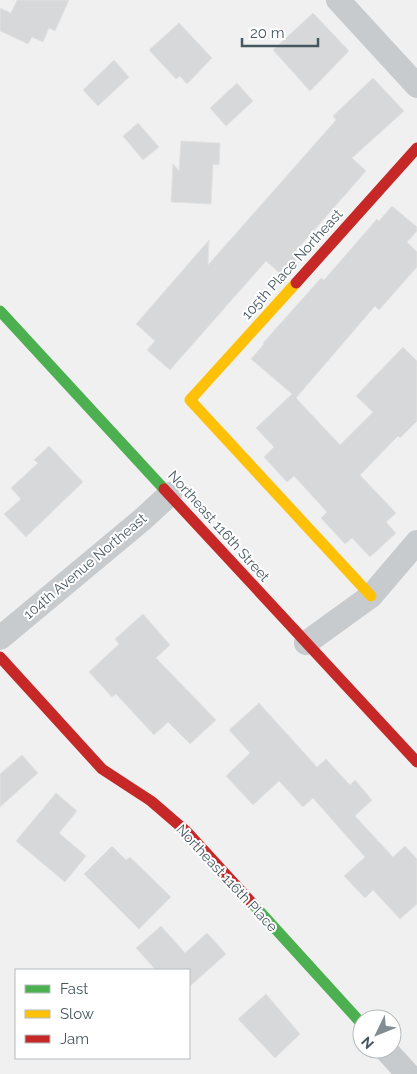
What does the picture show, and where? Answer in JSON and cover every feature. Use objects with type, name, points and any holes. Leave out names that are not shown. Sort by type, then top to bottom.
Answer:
[{"type":"street","points":[[338,0],[417,86]]},
{"type":"street","name":"105th Place Northeast","points":[[371,596],[190,400],[417,148]]},
{"type":"street","name":"Northeast 116th Street","points":[[0,311],[417,762]]},
{"type":"street","name":"104th Avenue Northeast","points":[[0,638],[143,519],[170,494]]},
{"type":"street","points":[[306,643],[371,596],[417,542]]},
{"type":"street","name":"Northeast 116th Place","points":[[0,657],[102,769],[151,801],[187,832],[352,1013]]},
{"type":"street","points":[[394,1059],[408,1074]]},
{"type":"building","points":[[17,0],[69,0],[55,31],[49,28],[43,42],[32,37],[28,44],[0,31],[0,8],[11,13]]},
{"type":"building","points":[[313,13],[349,51],[310,91],[273,50]]},
{"type":"building","points":[[179,23],[212,58],[187,84],[180,76],[176,79],[149,50]]},
{"type":"building","points":[[114,60],[129,77],[98,106],[83,90]]},
{"type":"building","points":[[373,78],[404,111],[352,158],[366,171],[294,253],[298,257],[282,275],[266,261],[170,370],[147,350],[155,341],[136,324],[209,240],[208,265],[336,120],[333,116]]},
{"type":"building","points":[[237,83],[253,101],[226,126],[210,108]]},
{"type":"building","points":[[138,123],[159,147],[143,160],[123,136]]},
{"type":"building","points":[[181,141],[220,143],[219,165],[213,164],[211,204],[171,202],[173,164],[179,171]]},
{"type":"building","points":[[392,206],[417,227],[417,231],[407,242],[417,252],[417,267],[379,310],[375,306],[296,398],[340,445],[373,412],[356,396],[403,347],[417,361],[417,421],[400,438],[398,436],[360,475],[396,513],[386,522],[396,533],[370,557],[352,538],[345,544],[321,518],[327,512],[294,476],[287,482],[264,457],[274,447],[256,428],[292,394],[251,359],[321,278],[324,280],[377,219],[379,221]]},
{"type":"building","points":[[49,446],[83,482],[26,537],[4,514],[21,499],[11,488],[38,463],[34,460]]},
{"type":"building","points":[[143,614],[170,645],[156,658],[216,720],[190,744],[168,722],[154,735],[116,694],[112,697],[89,672],[119,644],[115,639]]},
{"type":"building","points":[[259,703],[317,767],[326,759],[350,785],[355,780],[372,800],[355,816],[393,857],[405,846],[417,859],[417,904],[400,919],[373,890],[365,898],[344,876],[365,857],[313,798],[303,807],[279,781],[253,805],[226,776],[250,753],[229,730]]},
{"type":"building","points":[[22,755],[38,773],[0,807],[0,774]]},
{"type":"building","points":[[56,793],[77,811],[59,833],[86,856],[65,882],[16,841]]},
{"type":"building","points":[[112,846],[126,860],[130,857],[171,897],[139,929],[84,874]]},
{"type":"building","points":[[161,926],[185,953],[207,933],[226,954],[190,986],[190,969],[155,969],[136,948]]},
{"type":"building","points":[[266,994],[300,1034],[275,1058],[238,1019]]},
{"type":"traffic: fast","points":[[0,311],[164,489]]},
{"type":"traffic: fast","points":[[252,903],[352,1013]]},
{"type":"traffic: slow","points":[[296,283],[190,400],[371,596]]},
{"type":"traffic: jam","points":[[296,283],[417,148]]},
{"type":"traffic: jam","points":[[164,489],[417,762]]},
{"type":"traffic: jam","points":[[0,657],[102,769],[151,801],[187,832],[252,903]]}]
